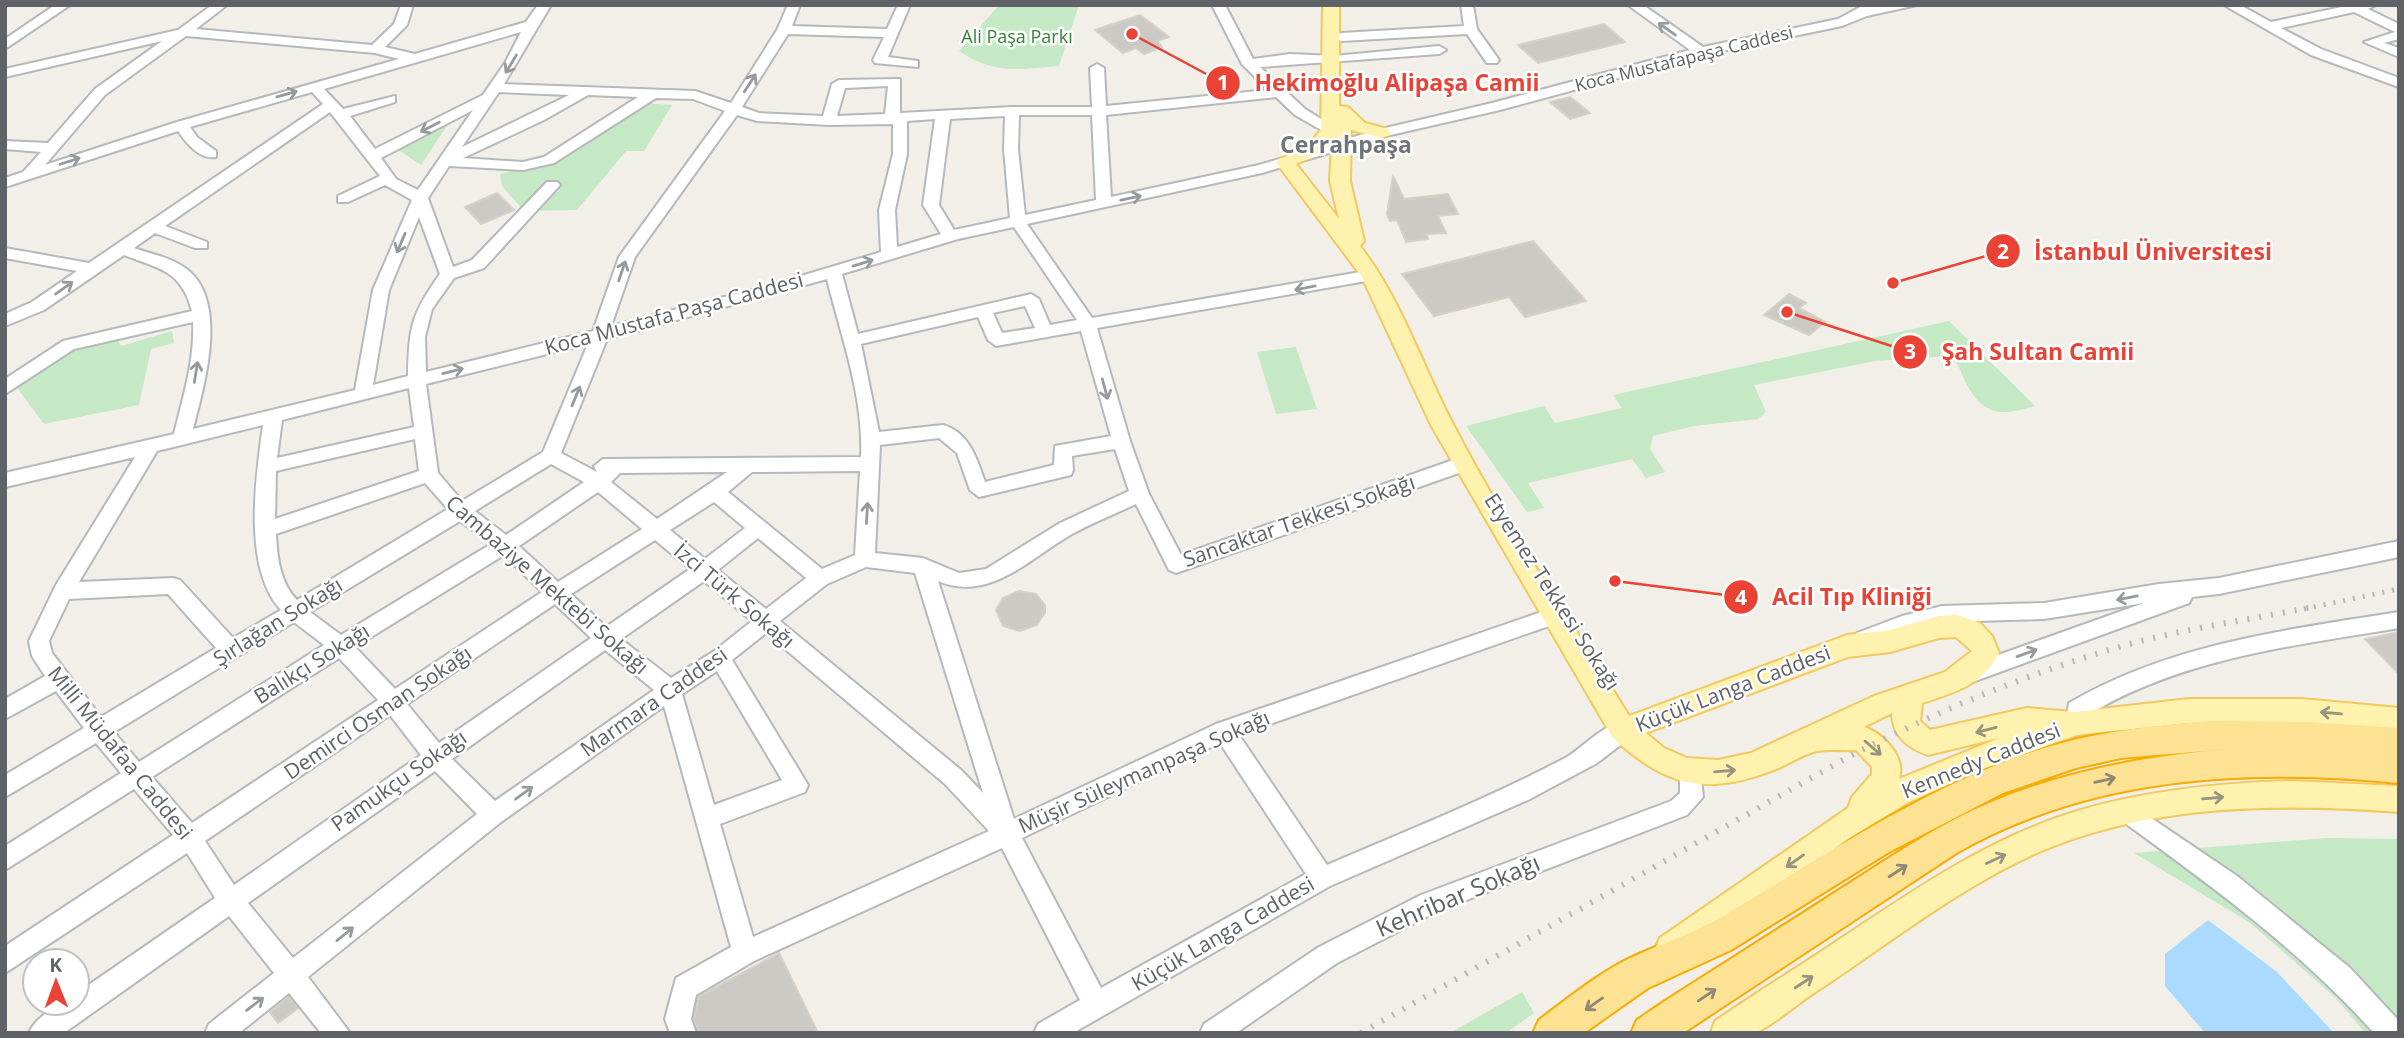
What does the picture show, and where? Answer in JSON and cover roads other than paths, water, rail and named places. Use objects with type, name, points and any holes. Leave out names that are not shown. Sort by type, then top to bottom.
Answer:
[{"type":"highway","points":[[1636,975],[1710,943],[1911,820],[2035,766],[2098,750],[2193,737],[2328,736],[2399,742]]},
{"type":"highway","points":[[1650,1033],[1911,863],[2006,812],[2054,794],[2107,779],[2235,763],[2275,762],[2399,769]]},
{"type":"highway","name":"Kennedy Caddesi","points":[[1552,1033],[1636,975]]},
{"type":"main road","points":[[1331,5],[1342,111],[1336,138]]},
{"type":"main road","points":[[1341,5],[1341,37],[1335,58],[1339,181],[1346,218],[1371,263]]},
{"type":"main road","points":[[1342,111],[1349,122],[1358,128],[1382,133]]},
{"type":"main road","points":[[1336,138],[1285,162],[1371,263]]},
{"type":"main road","points":[[1303,186],[1323,187],[1339,181]]},
{"type":"main road","name":"Etyemez Tekkesi Sokağı","points":[[1371,263],[1464,464],[1553,616],[1632,734]]},
{"type":"main road","name":"Etyemez Tekkesi Sokağı","points":[[1464,464],[1480,479],[1632,734]]},
{"type":"main road","points":[[1632,734],[1648,756],[1691,769],[1714,772],[1752,768],[1913,692],[1962,676],[1981,664],[1986,653],[1983,644],[1971,631],[1958,626],[1939,627],[1890,641],[1847,646]]},
{"type":"main road","name":"Küçük Langa Caddesi","points":[[1632,734],[1847,646]]},
{"type":"main road","points":[[1913,692],[1904,709],[1903,721],[1915,737],[1927,743],[2027,720],[2077,723]]},
{"type":"main road","name":"Kennedy Caddesi","points":[[1636,975],[1838,830],[1932,777],[2077,723],[2189,711],[2238,710],[2302,711],[2399,720]]},
{"type":"main road","points":[[1809,743],[1844,737],[1861,738],[1888,763],[1890,772],[1879,789],[1838,830]]},
{"type":"main road","points":[[1727,1033],[1982,866],[2034,842],[2126,811],[2188,801],[2272,793],[2349,794],[2399,799]]},
{"type":"street","points":[[5,46],[64,5]]},
{"type":"street","points":[[30,174],[100,92],[221,5]]},
{"type":"street","points":[[375,49],[400,25],[407,5]]},
{"type":"street","points":[[363,392],[381,290],[420,198],[512,63],[531,25],[545,5]]},
{"type":"street","points":[[794,5],[784,30],[733,110],[627,257],[600,335],[551,456],[575,466],[869,464]]},
{"type":"street","points":[[913,64],[880,60],[904,5],[921,5]]},
{"type":"street","points":[[1218,5],[1249,64],[1278,93],[1336,138]]},
{"type":"street","points":[[1466,5],[1470,29],[1492,60]]},
{"type":"street","points":[[1637,8],[1661,5]]},
{"type":"street","name":"Koca Mustafapaşa Caddesi","points":[[1336,138],[1382,133],[1495,107],[1701,51],[1842,22],[1862,8],[1912,5]]},
{"type":"street","points":[[2230,5],[2316,52],[2399,83]]},
{"type":"street","points":[[2267,27],[2370,5]]},
{"type":"street","points":[[1637,8],[1701,51]]},
{"type":"street","points":[[2356,8],[2399,29]]},
{"type":"street","points":[[5,183],[182,125],[411,57],[531,25]]},
{"type":"street","points":[[1341,37],[1470,29]]},
{"type":"street","points":[[784,30],[893,33]]},
{"type":"street","points":[[5,73],[186,32],[375,49],[411,57]]},
{"type":"street","points":[[2399,35],[2371,42],[2399,54]]},
{"type":"street","points":[[1249,64],[1290,58],[1335,58],[1440,50]]},
{"type":"street","points":[[2362,70],[2399,54]]},
{"type":"street","points":[[1097,68],[1104,203]]},
{"type":"street","points":[[829,121],[839,84],[895,82],[900,155],[887,210],[889,255]]},
{"type":"street","points":[[314,86],[337,109],[387,177],[420,198],[448,274],[478,264],[552,184]]},
{"type":"street","points":[[371,158],[491,93],[586,91],[695,95],[757,117],[829,121],[1012,111],[1101,111],[1278,93]]},
{"type":"street","points":[[444,161],[539,117],[586,91]]},
{"type":"street","points":[[444,161],[523,166],[549,160],[656,92]]},
{"type":"street","points":[[5,321],[38,306],[121,248],[337,109],[390,99]]},
{"type":"street","points":[[1012,111],[1011,149],[1018,222]]},
{"type":"street","points":[[943,116],[931,205],[950,237]]},
{"type":"street","points":[[182,125],[191,140],[211,154]]},
{"type":"street","points":[[5,145],[51,148]]},
{"type":"street","name":"Koca Mustafa Paşa Caddesi","points":[[5,480],[183,439],[600,335],[833,272],[950,237],[1285,162]]},
{"type":"street","points":[[343,199],[387,177]]},
{"type":"street","name":"Sancaktar Tekkesi Sokağı","points":[[1018,222],[1087,323],[1121,441],[1140,494],[1176,565],[1464,464]]},
{"type":"street","points":[[153,227],[201,245]]},
{"type":"street","points":[[121,248],[184,274],[195,291],[203,314],[183,439]]},
{"type":"street","points":[[5,253],[92,269]]},
{"type":"street","points":[[983,308],[996,340],[1087,323],[1169,313],[1371,263]]},
{"type":"street","points":[[833,272],[861,378],[871,440],[865,559],[923,566],[958,581],[990,576],[1067,528],[1140,494]]},
{"type":"street","name":"Cambaziye Mektebi Sokağı","points":[[448,274],[424,309],[417,337],[417,380],[429,475],[459,510],[506,545],[603,638],[670,690],[745,953]]},
{"type":"street","points":[[850,341],[1031,299],[1044,330]]},
{"type":"street","points":[[5,388],[69,345],[203,314]]},
{"type":"street","points":[[272,417],[266,467],[267,529],[274,584],[296,612],[340,646],[394,703],[436,756],[493,815]]},
{"type":"street","points":[[266,467],[424,431]]},
{"type":"street","points":[[871,440],[943,431],[965,450],[979,490],[1064,470],[1062,451],[1121,441]]},
{"type":"street","name":"Milli Müdafaa Caddesi","points":[[152,446],[63,591],[39,640],[41,656],[135,776],[190,838],[230,899],[337,1033]]},
{"type":"street","name":"İzci Türk Sokağı","points":[[551,456],[599,482],[953,777],[1007,834]]},
{"type":"street","name":"Şırlağan Sokağı","points":[[5,787],[232,652],[459,510],[551,456]]},
{"type":"street","name":"Demirci Osman Sokağı","points":[[5,961],[556,593],[715,492],[749,464]]},
{"type":"street","name":"Balıkçı Sokağı","points":[[5,859],[340,646],[506,545],[599,482],[615,466]]},
{"type":"street","points":[[267,529],[429,475]]},
{"type":"street","points":[[715,492],[820,578]]},
{"type":"street","name":"Pamukçu Sokağı","points":[[42,1033],[603,638],[704,570],[757,529]]},
{"type":"street","name":"Küçük Langa Caddesi","points":[[1847,646],[1902,624],[1942,614],[2044,611],[2159,592],[2218,586],[2399,549]]},
{"type":"street","name":"Marmara Caddesi","points":[[218,1033],[493,815],[670,690],[720,658],[820,578],[865,559]]},
{"type":"street","points":[[923,566],[1007,834],[1097,1006]]},
{"type":"street","points":[[63,591],[173,586],[232,652]]},
{"type":"street","points":[[1962,676],[2218,586]]},
{"type":"street","name":"Müşir Süleymanpaşa Sokağı","points":[[745,953],[1007,834],[1224,731],[1553,616]]},
{"type":"street","points":[[2077,723],[2077,710],[2097,696],[2165,666],[2399,620]]},
{"type":"street","points":[[707,818],[797,785],[720,658]]},
{"type":"street","points":[[5,710],[59,678]]},
{"type":"street","points":[[1224,731],[1322,878]]},
{"type":"street","name":"Küçük Langa Caddesi","points":[[1047,1033],[1322,878],[1520,793],[1632,734]]},
{"type":"street","name":"Kehribar Sokağı","points":[[1213,1033],[1328,955],[1430,903],[1679,808],[1692,797],[1691,769]]},
{"type":"street","points":[[2126,811],[2229,884],[2341,977],[2392,1033]]},
{"type":"street","points":[[683,1033],[678,1019],[685,987],[745,953]]},
{"type":"water","points":[[2208,920],[2277,972],[2334,1033],[2205,1033],[2165,986],[2165,954]]},
{"type":"railway","points":[[2304,609],[2399,589]]},
{"type":"railway","points":[[1361,1033],[1850,756],[1916,724],[2018,681],[2123,646],[2193,629],[2312,607]]},
{"type":"place","name":"Hekimoğlu Alipaşa Camii","points":[[1132,34]]},
{"type":"place","name":"İstanbul Üniversitesi","points":[[1893,283]]},
{"type":"place","name":"Şah Sultan Camii","points":[[1787,312]]},
{"type":"place","name":"Acil Tıp Kliniği","points":[[1615,581]]},
{"type":"district","name":"Cerrahpaşa","points":[[1346,145]]},
{"type":"park label","name":"Ali Paşa Parkı","points":[[1017,37]]}]
